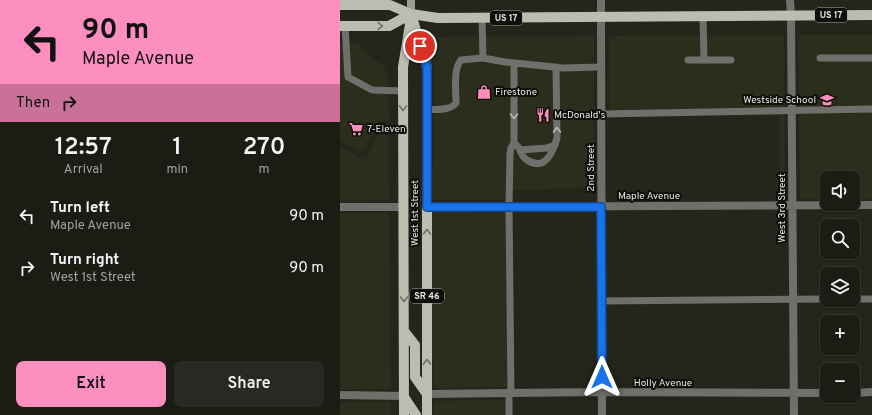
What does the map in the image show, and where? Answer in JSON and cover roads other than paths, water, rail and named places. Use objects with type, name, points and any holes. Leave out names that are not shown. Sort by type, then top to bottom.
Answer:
[{"type":"main road","name":"West 1st Street","points":[[404,415],[403,67],[411,14],[411,0]]},
{"type":"main road","points":[[340,5],[390,5],[411,14]]},
{"type":"main road","name":"West 1st Street","points":[[411,14],[427,67],[426,415]]},
{"type":"main road","points":[[342,26],[389,26],[411,14]]},
{"type":"main road","name":"US 17","points":[[411,14],[438,18],[872,15]]},
{"type":"main road","points":[[404,332],[415,345],[416,377],[427,394]]},
{"type":"main road","points":[[404,396],[416,415]]},
{"type":"street","name":"2nd Street","points":[[601,0],[602,415]]},
{"type":"street","name":"West 3rd Street","points":[[790,0],[794,415]]},
{"type":"street","name":"Maple Avenue","points":[[427,207],[872,205]]},
{"type":"street","points":[[340,207],[403,207]]},
{"type":"street","name":"Holly Avenue","points":[[427,394],[602,392],[820,393]]},
{"type":"street","points":[[860,393],[872,392]]},
{"type":"street","points":[[340,396],[404,396]]},
{"type":"lane","points":[[703,17],[704,60]]},
{"type":"lane","points":[[482,18],[483,58]]},
{"type":"lane","points":[[342,26],[348,77],[372,90],[403,91]]},
{"type":"lane","points":[[427,110],[449,108],[453,107],[456,103],[456,69],[461,60],[483,58],[556,67],[601,67]]},
{"type":"lane","points":[[820,58],[872,58]]},
{"type":"lane","points":[[688,60],[730,60]]},
{"type":"lane","points":[[509,415],[509,182],[510,154],[514,143],[514,63]]},
{"type":"lane","points":[[514,143],[520,150],[521,155],[527,161],[536,163],[544,162],[548,158],[557,138],[556,67]]},
{"type":"lane","points":[[601,114],[872,109]]},
{"type":"lane","points":[[520,150],[547,148],[555,145]]},
{"type":"lane","points":[[602,301],[820,299]]},
{"type":"lane","points":[[860,299],[872,299]]},
{"type":"place","name":"Firestone","points":[[484,92]]},
{"type":"place","name":"Westside School","points":[[827,100]]},
{"type":"place","name":"McDonald's","points":[[543,115]]},
{"type":"place","name":"7-Eleven","points":[[356,129]]}]
